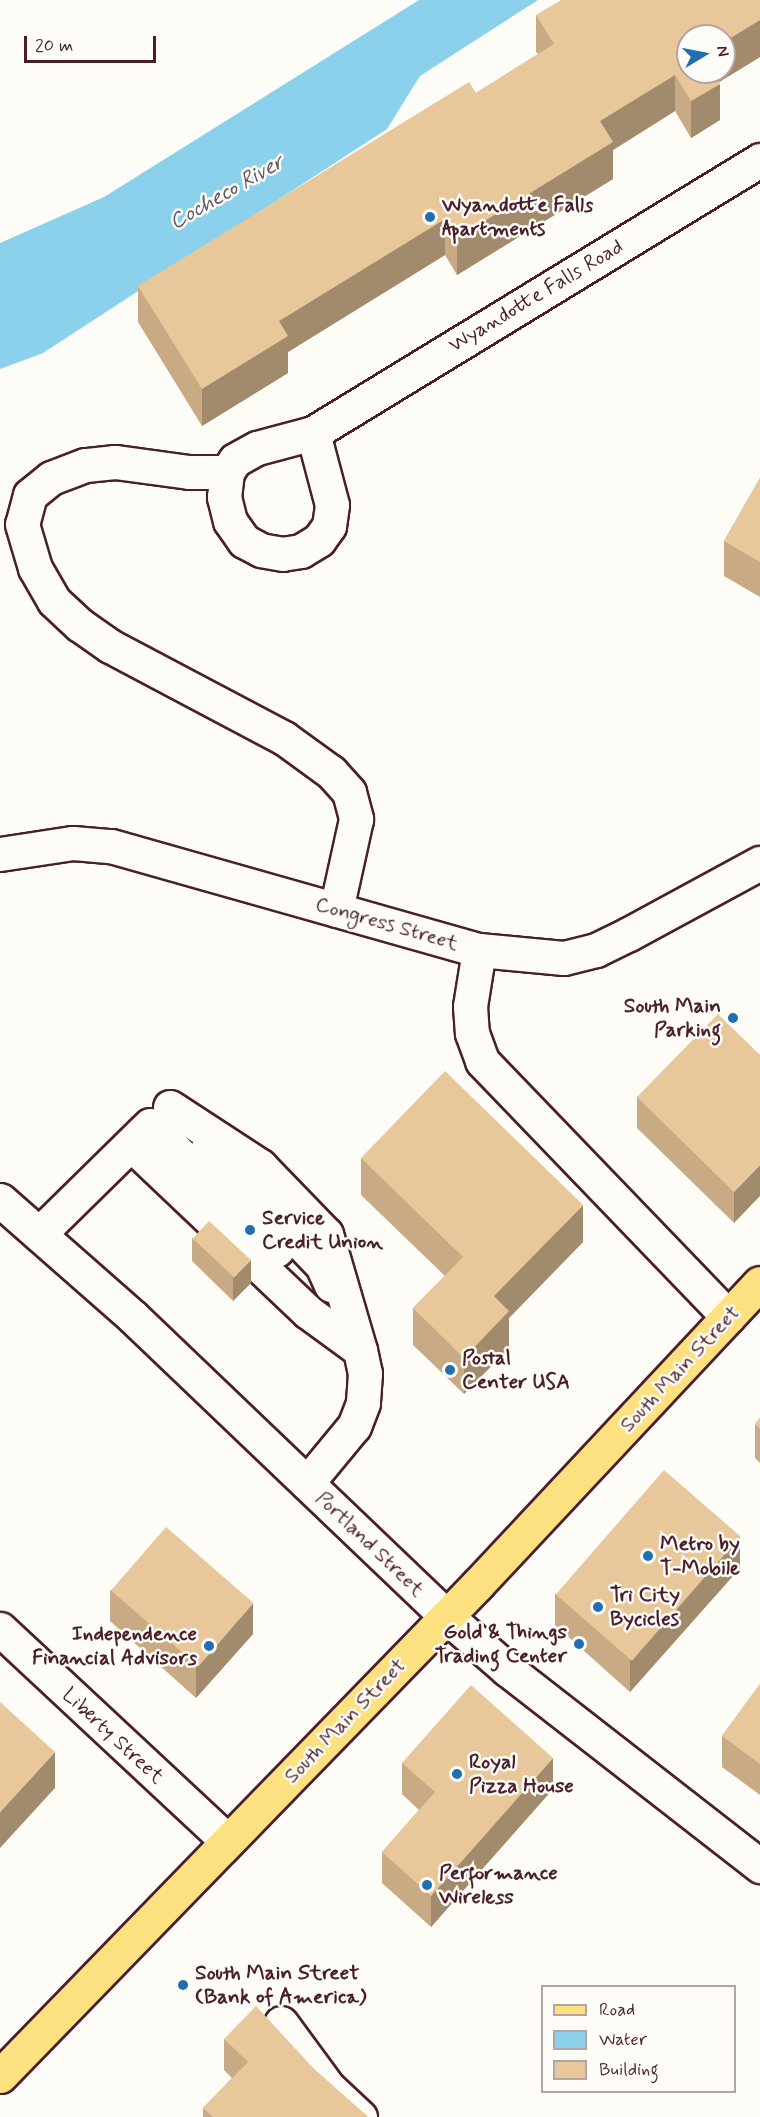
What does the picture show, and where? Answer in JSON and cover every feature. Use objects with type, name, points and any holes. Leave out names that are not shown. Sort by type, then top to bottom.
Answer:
[{"type":"main road","name":"South Main Street","points":[[0,2076],[446,1616],[760,1283]]},
{"type":"street","name":"Wyandotte Falls Road","points":[[227,472],[236,459],[257,448],[313,433],[760,160]]},
{"type":"street","points":[[313,433],[332,505],[329,526],[319,540],[301,551],[284,554],[261,550],[244,541],[230,521],[224,498],[227,472],[189,472],[115,462],[85,465],[51,478],[30,495],[22,524],[35,568],[54,601],[80,625],[110,646],[284,738],[331,772],[349,792],[356,819],[336,910]]},
{"type":"street","name":"Congress Street","points":[[0,854],[73,843],[111,846],[479,950],[564,958],[596,950],[760,863]]},
{"type":"street","points":[[479,950],[470,1006],[472,1033],[482,1061],[728,1317]]},
{"type":"street","points":[[39,1234],[150,1126]]},
{"type":"street","points":[[150,1126],[260,1166],[326,1234],[365,1373],[363,1403],[354,1426],[307,1484]]},
{"type":"street","points":[[150,1126],[356,1336]]},
{"type":"street","name":"Portland Street","points":[[0,1200],[133,1317],[446,1616],[507,1669],[760,1866]]},
{"type":"street","name":"Liberty Street","points":[[0,1629],[228,1841]]},
{"type":"street","points":[[281,2023],[328,2087],[360,2117]]},
{"type":"water","name":"Cocheco River","points":[[419,0],[538,0],[420,76],[387,129],[43,353],[0,369],[0,243],[104,197]]},
{"type":"building","name":"Wyandotte Falls Apartments","points":[[561,0],[760,0],[760,20],[736,35],[736,24],[676,24],[676,77],[675,75],[600,121],[613,142],[457,238],[445,219],[279,321],[288,336],[202,389],[138,286],[469,82],[476,93],[554,44],[536,15]]},
{"type":"building","name":"Wyandotte Falls Apartments","points":[[681,84],[720,84],[691,101]]},
{"type":"building","points":[[760,478],[760,562],[724,541]]},
{"type":"building","points":[[718,1014],[760,1055],[760,1165],[734,1192],[637,1097]]},
{"type":"building","points":[[445,1071],[583,1205],[494,1296],[509,1311],[464,1358],[413,1308],[463,1257],[361,1158]]},
{"type":"building","points":[[209,1221],[251,1260],[234,1277],[193,1239]]},
{"type":"building","points":[[760,1418],[760,1429],[755,1424]]},
{"type":"building","points":[[664,1470],[740,1536],[632,1661],[556,1595]]},
{"type":"building","points":[[166,1527],[254,1603],[198,1666],[111,1590]]},
{"type":"building","points":[[760,1684],[760,1764],[722,1736]]},
{"type":"building","points":[[471,1685],[553,1758],[431,1896],[382,1852],[435,1792],[402,1763]]},
{"type":"building","points":[[0,1702],[55,1752],[0,1812]]},
{"type":"building","points":[[256,2006],[315,2070],[368,2117],[213,2117],[203,2108],[248,2062],[224,2039]]},
{"type":"place","name":"Wyandotte Falls Apartments","points":[[430,217]]},
{"type":"place","name":"South Main Parking","points":[[733,1018]]},
{"type":"place","name":"Service Credit Union","points":[[250,1230]]},
{"type":"place","name":"Postal Center USA","points":[[450,1370]]},
{"type":"place","name":"Metro by T-Mobile","points":[[648,1556]]},
{"type":"place","name":"Tri City Bycicles","points":[[598,1607]]},
{"type":"place","name":"Gold & Things Trading Center","points":[[579,1644]]},
{"type":"place","name":"Independence Financial Advisors","points":[[209,1646]]},
{"type":"place","name":"Royal Pizza House","points":[[457,1774]]},
{"type":"place","name":"Performance Wireless","points":[[427,1885]]},
{"type":"place","name":"South Main Street (Bank of America)","points":[[183,1985]]}]
